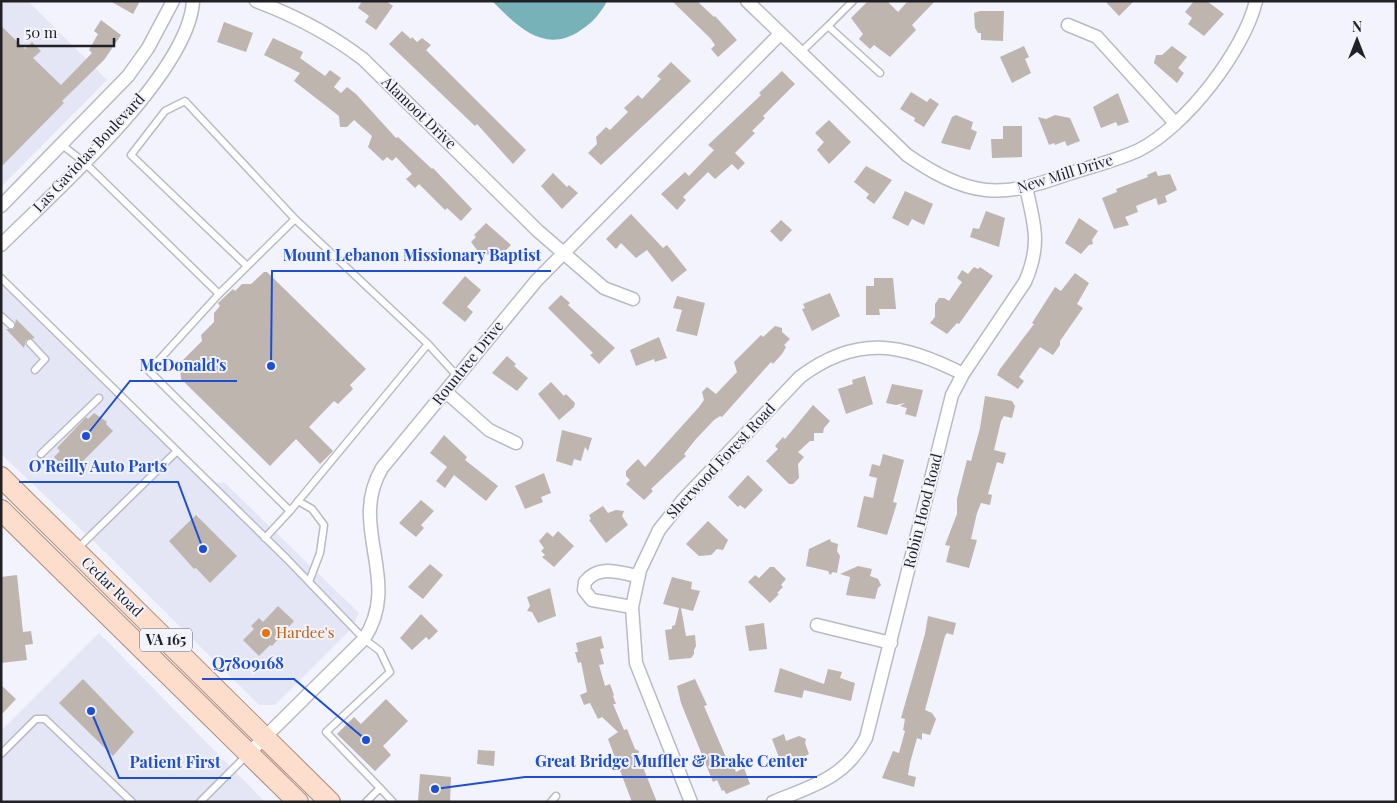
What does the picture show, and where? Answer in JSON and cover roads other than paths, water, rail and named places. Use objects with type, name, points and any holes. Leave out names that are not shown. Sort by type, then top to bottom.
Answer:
[{"type":"main road","name":"Cedar Road","points":[[1,478],[330,802]]},
{"type":"main road","name":"Cedar Road","points":[[1,510],[298,802]]},
{"type":"street","name":"Las Gaviotas Boulevard","points":[[1,206],[128,76],[148,48],[173,1]]},
{"type":"street","name":"Las Gaviotas Boulevard","points":[[1,245],[138,106],[175,51],[186,26],[193,1]]},
{"type":"street","name":"Alamoot Drive","points":[[256,1],[298,18],[333,36],[363,59],[538,231],[604,288],[632,299]]},
{"type":"street","name":"New Mill Drive","points":[[746,1],[886,137],[918,163],[965,186],[1006,191],[1026,188],[1138,151],[1157,139],[1204,92],[1235,52],[1252,15],[1256,1]]},
{"type":"street","points":[[1068,25],[1097,37],[1175,123]]},
{"type":"street","name":"Rountree Drive","points":[[249,754],[364,639],[377,617],[380,591],[369,522],[369,502],[374,481],[382,468],[563,252],[780,34]]},
{"type":"street","name":"Robin Hood Road","points":[[773,802],[830,778],[846,766],[860,750],[869,730],[952,396],[963,374],[1025,282],[1036,252],[1036,234],[1026,188]]},
{"type":"street","name":"Sherwood Forest Road","points":[[691,802],[639,674],[634,649],[632,608],[638,576],[655,536],[683,500],[800,378],[816,365],[843,353],[878,346],[900,348],[933,358],[963,374]]},
{"type":"street","points":[[446,392],[489,430],[516,443]]},
{"type":"street","points":[[632,608],[592,600],[584,590],[584,582],[595,572],[605,570],[638,576]]},
{"type":"street","points":[[817,626],[890,643]]},
{"type":"lane","points":[[800,54],[853,1]]},
{"type":"lane","points":[[828,26],[880,73]]},
{"type":"lane","points":[[248,266],[131,155],[165,111],[185,101],[295,219],[428,344],[458,377]]},
{"type":"lane","points":[[62,145],[84,162],[219,294]]},
{"type":"lane","points":[[290,511],[149,371],[219,294],[295,219]]},
{"type":"lane","points":[[1,278],[265,538],[364,639],[380,651],[390,672],[326,732],[393,802]]},
{"type":"lane","points":[[1,316],[10,325]]},
{"type":"lane","points":[[30,343],[45,359],[34,370]]},
{"type":"lane","points":[[265,538],[290,511],[428,344]]},
{"type":"lane","points":[[41,454],[99,398]]},
{"type":"lane","points":[[75,550],[177,451]]},
{"type":"lane","points":[[298,501],[312,509],[324,525],[320,553],[309,582]]},
{"type":"lane","points":[[1,754],[36,719],[45,718],[132,802]]},
{"type":"lane","points":[[200,802],[249,754]]},
{"type":"lane","points":[[366,802],[380,788]]},
{"type":"lane","points":[[551,802],[556,796]]},
{"type":"water","points":[[492,1],[607,1],[599,14],[585,27],[568,37],[556,40],[544,39],[533,35],[512,20]]},
{"type":"place","name":"Mount Lebanon Missionary Baptist","points":[[271,366]]},
{"type":"place","name":"McDonald's","points":[[86,436]]},
{"type":"place","name":"O'Reilly Auto Parts","points":[[203,549]]},
{"type":"place","name":"Hardee's","points":[[266,633]]},
{"type":"place","name":"Patient First","points":[[91,711]]},
{"type":"place","name":"Q7809168","points":[[366,740]]},
{"type":"place","name":"Great Bridge Muffler & Brake Center","points":[[435,789]]}]
